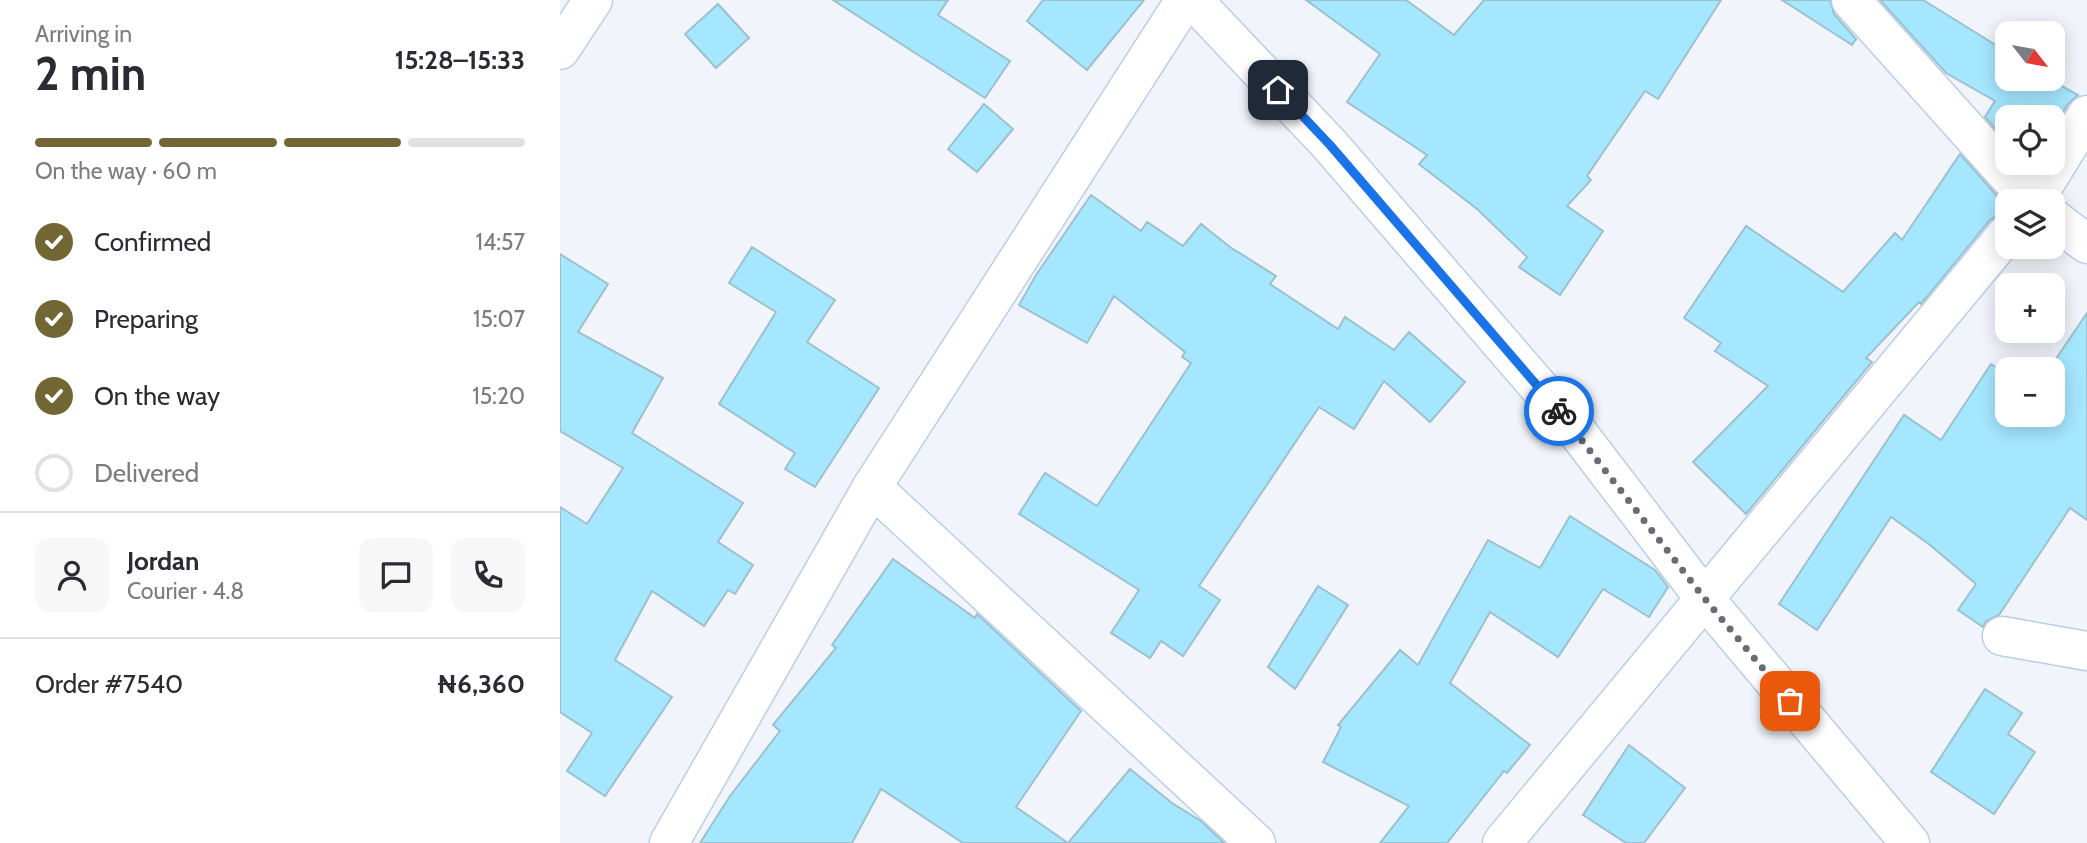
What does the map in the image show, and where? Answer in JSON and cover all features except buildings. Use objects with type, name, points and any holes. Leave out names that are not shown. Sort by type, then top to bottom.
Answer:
[{"type":"street","points":[[560,50],[593,0]]},
{"type":"street","points":[[669,843],[872,487],[1185,0]]},
{"type":"street","points":[[1192,0],[1330,145],[1566,419],[1705,599],[1910,843]]},
{"type":"street","points":[[1851,0],[2022,189]]},
{"type":"street","points":[[2041,189],[2087,115]]},
{"type":"street","points":[[2065,227],[2087,244]]},
{"type":"street","points":[[1502,843],[1995,249]]},
{"type":"street","points":[[872,487],[1256,843]]},
{"type":"street","points":[[2002,636],[2087,651]]},
{"type":"way so far","points":[[1559,411],[1705,599],[1790,701]]},
{"type":"route","points":[[1278,90],[1330,145],[1559,411]]}]
